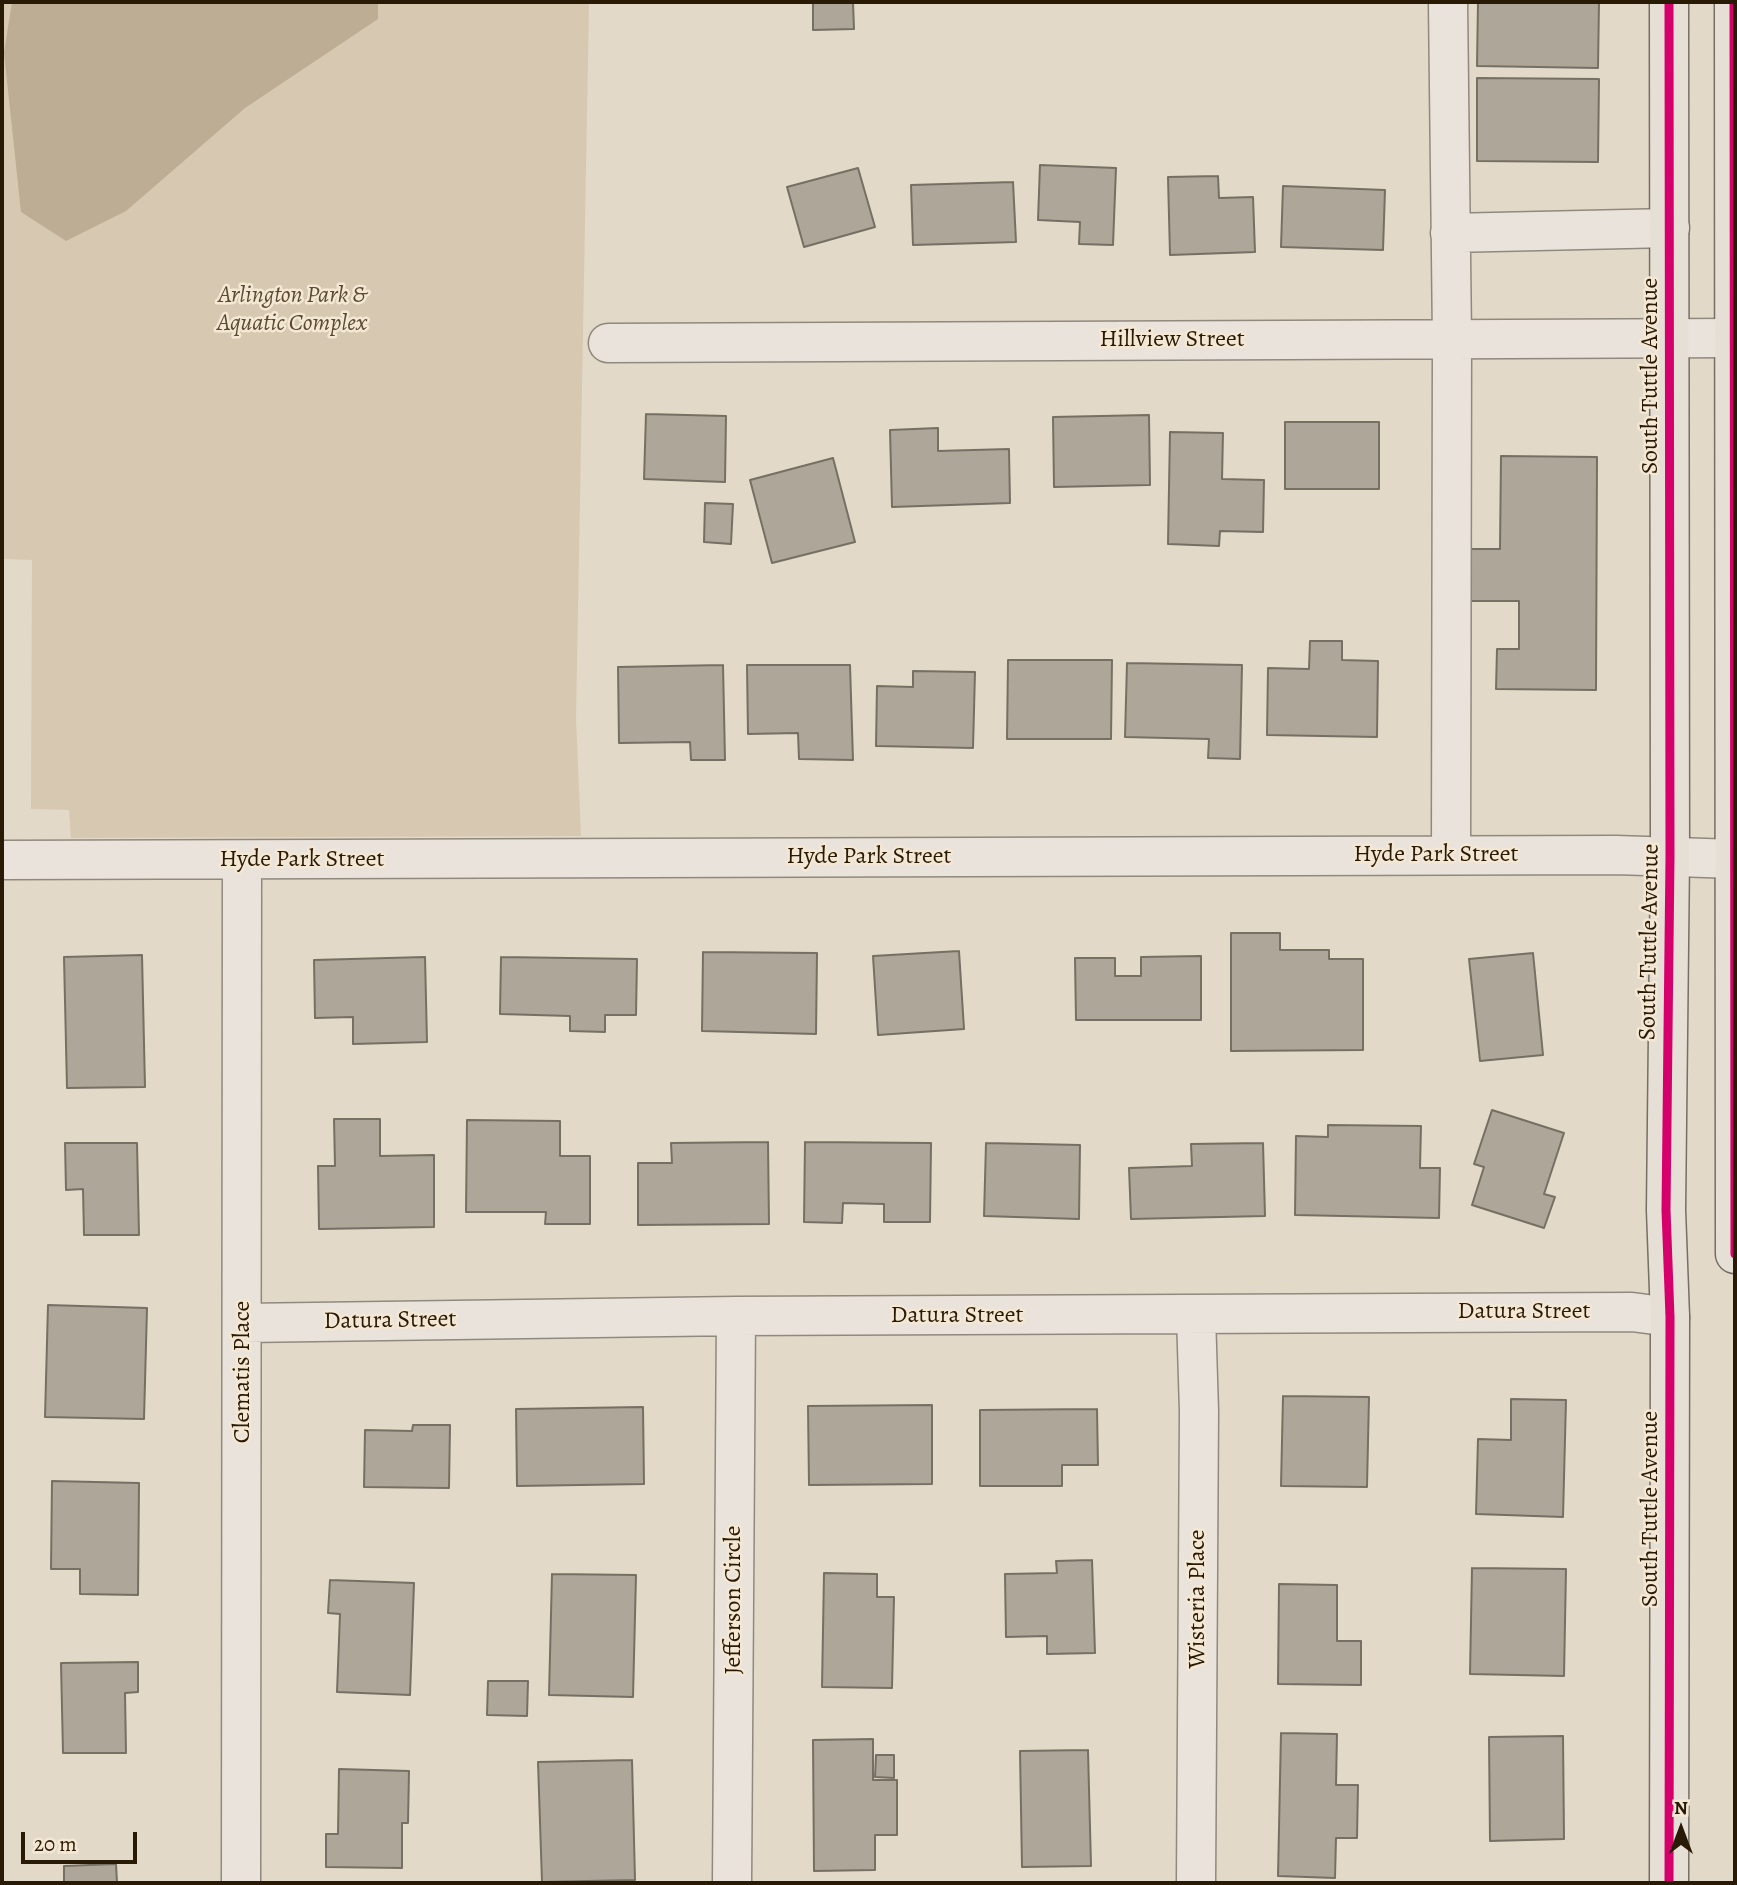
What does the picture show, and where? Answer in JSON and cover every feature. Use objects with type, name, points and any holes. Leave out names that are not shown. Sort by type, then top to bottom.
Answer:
[{"type":"main road","name":"South Tuttle Avenue","points":[[1669,2],[1670,857],[1666,1210],[1670,1317],[1669,1883]]},
{"type":"main road","points":[[1734,2],[1735,1254]]},
{"type":"street","points":[[1448,2],[1452,339],[1451,855]]},
{"type":"street","points":[[1450,233],[1670,228]]},
{"type":"street","name":"Hillview Street","points":[[608,343],[1735,338]]},
{"type":"street","name":"Hyde Park Street","points":[[2,860],[1451,855],[1735,859]]},
{"type":"street","name":"Clematis Place","points":[[241,1883],[244,1322],[242,860]]},
{"type":"street","name":"Datura Street","points":[[244,1322],[736,1316],[1632,1312],[1670,1317]]},
{"type":"street","name":"Wisteria Place","points":[[1196,1315],[1199,1411],[1196,1883]]},
{"type":"street","name":"Jefferson Circle","points":[[733,1883],[736,1316]]},
{"type":"green space","name":"Arlington Park & Aquatic Complex","points":[[2,2],[589,2],[576,718],[581,836],[71,838],[69,810],[31,809],[32,560],[2,559]]},
{"type":"shaded area","points":[[12,2],[378,2],[378,19],[245,108],[126,211],[66,241],[21,212],[4,53]]},
{"type":"building","points":[[813,2],[853,2],[854,29],[813,30]]},
{"type":"building","points":[[1478,2],[1599,2],[1598,68],[1477,66]]},
{"type":"building","points":[[1477,78],[1599,79],[1598,162],[1477,161]]},
{"type":"building","points":[[1040,165],[1116,168],[1113,245],[1079,244],[1080,222],[1038,220]]},
{"type":"building","points":[[858,168],[875,227],[804,247],[787,187]]},
{"type":"building","points":[[1218,176],[1219,198],[1253,197],[1255,252],[1170,255],[1168,177]]},
{"type":"building","points":[[1013,182],[1016,242],[913,245],[911,185]]},
{"type":"building","points":[[1283,186],[1385,190],[1383,250],[1281,247]]},
{"type":"building","points":[[646,414],[726,416],[725,482],[644,479]]},
{"type":"building","points":[[1149,415],[1150,485],[1054,487],[1053,417]]},
{"type":"building","points":[[1285,422],[1379,422],[1379,489],[1285,489]]},
{"type":"building","points":[[938,428],[938,451],[1009,449],[1010,503],[892,507],[890,430]]},
{"type":"building","points":[[1170,432],[1223,433],[1222,479],[1264,480],[1263,532],[1220,531],[1219,546],[1168,544]]},
{"type":"building","points":[[1501,456],[1597,457],[1596,690],[1496,689],[1497,649],[1519,649],[1519,601],[1465,601],[1465,549],[1500,549]]},
{"type":"building","points":[[833,458],[855,542],[772,563],[750,480]]},
{"type":"building","points":[[705,503],[733,504],[731,544],[704,542]]},
{"type":"building","points":[[1310,641],[1342,641],[1342,660],[1378,661],[1377,737],[1267,735],[1268,668],[1309,669]]},
{"type":"building","points":[[1008,660],[1112,660],[1111,739],[1007,739]]},
{"type":"building","points":[[1127,663],[1242,665],[1240,759],[1208,758],[1209,739],[1125,737]]},
{"type":"building","points":[[723,665],[725,760],[691,760],[690,742],[619,743],[618,667]]},
{"type":"building","points":[[747,665],[850,665],[853,760],[799,759],[798,733],[748,734]]},
{"type":"building","points":[[913,671],[975,672],[973,748],[876,746],[877,686],[913,687]]},
{"type":"building","points":[[1231,933],[1280,933],[1280,950],[1329,950],[1329,959],[1363,959],[1363,1050],[1231,1051]]},
{"type":"building","points":[[959,951],[964,1029],[878,1035],[873,956]]},
{"type":"building","points":[[703,952],[817,953],[816,1034],[702,1031]]},
{"type":"building","points":[[1533,953],[1543,1055],[1480,1061],[1469,959]]},
{"type":"building","points":[[142,955],[145,1087],[67,1088],[64,957]]},
{"type":"building","points":[[1201,956],[1201,1020],[1076,1020],[1075,958],[1115,958],[1115,976],[1141,976],[1141,957]]},
{"type":"building","points":[[425,957],[427,1042],[353,1044],[353,1017],[315,1018],[314,960]]},
{"type":"building","points":[[501,957],[637,959],[636,1015],[605,1015],[605,1032],[570,1031],[570,1016],[500,1014]]},
{"type":"building","points":[[1492,1110],[1564,1133],[1544,1194],[1555,1197],[1544,1228],[1472,1205],[1484,1167],[1474,1164]]},
{"type":"building","points":[[334,1119],[380,1119],[380,1156],[434,1155],[434,1227],[319,1229],[318,1166],[335,1166]]},
{"type":"building","points":[[467,1120],[560,1121],[560,1156],[590,1156],[590,1224],[545,1224],[546,1212],[466,1212]]},
{"type":"building","points":[[1328,1125],[1421,1126],[1420,1168],[1440,1168],[1439,1218],[1295,1215],[1296,1136],[1328,1137]]},
{"type":"building","points":[[768,1142],[769,1224],[638,1225],[638,1163],[672,1163],[671,1143]]},
{"type":"building","points":[[805,1142],[931,1143],[930,1222],[884,1222],[884,1204],[843,1203],[842,1223],[804,1222]]},
{"type":"building","points":[[65,1143],[137,1143],[139,1235],[84,1235],[83,1189],[66,1190]]},
{"type":"building","points":[[986,1143],[1080,1145],[1079,1219],[984,1216]]},
{"type":"building","points":[[1263,1143],[1265,1216],[1131,1219],[1129,1168],[1192,1166],[1191,1144]]},
{"type":"building","points":[[48,1305],[147,1308],[144,1419],[45,1417]]},
{"type":"building","points":[[1283,1396],[1369,1397],[1367,1487],[1281,1486]]},
{"type":"building","points":[[1511,1399],[1566,1400],[1563,1517],[1476,1514],[1478,1439],[1511,1440]]},
{"type":"building","points":[[932,1405],[932,1484],[809,1485],[808,1406]]},
{"type":"building","points":[[643,1407],[644,1484],[517,1486],[516,1409]]},
{"type":"building","points":[[1097,1409],[1098,1465],[1062,1465],[1062,1486],[980,1486],[980,1410]]},
{"type":"building","points":[[413,1425],[450,1425],[449,1488],[364,1487],[365,1430],[412,1431]]},
{"type":"building","points":[[52,1481],[139,1483],[138,1595],[80,1594],[80,1569],[51,1569]]},
{"type":"building","points":[[1092,1560],[1095,1653],[1047,1654],[1047,1636],[1006,1637],[1005,1574],[1057,1573],[1056,1561]]},
{"type":"building","points":[[1472,1568],[1566,1569],[1564,1676],[1470,1674]]},
{"type":"building","points":[[824,1573],[877,1574],[877,1597],[894,1597],[892,1688],[822,1687]]},
{"type":"building","points":[[552,1574],[636,1575],[633,1697],[549,1695]]},
{"type":"building","points":[[330,1580],[414,1583],[410,1695],[337,1692],[340,1614],[328,1613]]},
{"type":"building","points":[[1279,1584],[1337,1585],[1337,1641],[1361,1641],[1361,1685],[1278,1684]]},
{"type":"building","points":[[138,1662],[138,1692],[125,1693],[126,1753],[63,1753],[61,1663]]},
{"type":"building","points":[[488,1681],[528,1681],[527,1716],[487,1715]]},
{"type":"building","points":[[1281,1733],[1337,1734],[1336,1785],[1358,1785],[1357,1838],[1336,1838],[1335,1878],[1278,1876]]},
{"type":"building","points":[[1563,1736],[1564,1839],[1490,1841],[1489,1737]]},
{"type":"building","points":[[873,1739],[873,1780],[897,1780],[897,1835],[875,1835],[875,1870],[814,1871],[813,1740]]},
{"type":"building","points":[[1088,1750],[1091,1866],[1022,1867],[1020,1751]]},
{"type":"building","points":[[876,1755],[894,1755],[894,1778],[875,1777]]},
{"type":"building","points":[[632,1760],[635,1880],[542,1882],[538,1762]]},
{"type":"building","points":[[339,1769],[409,1771],[408,1823],[402,1823],[402,1868],[326,1867],[326,1834],[338,1834]]},
{"type":"building","points":[[116,1864],[117,1883],[64,1883],[64,1866]]},
{"type":"cycle path","points":[[1669,2],[1670,857],[1666,1210],[1670,1317],[1669,1883]]},
{"type":"cycle path","points":[[1734,2],[1735,1254]]}]
